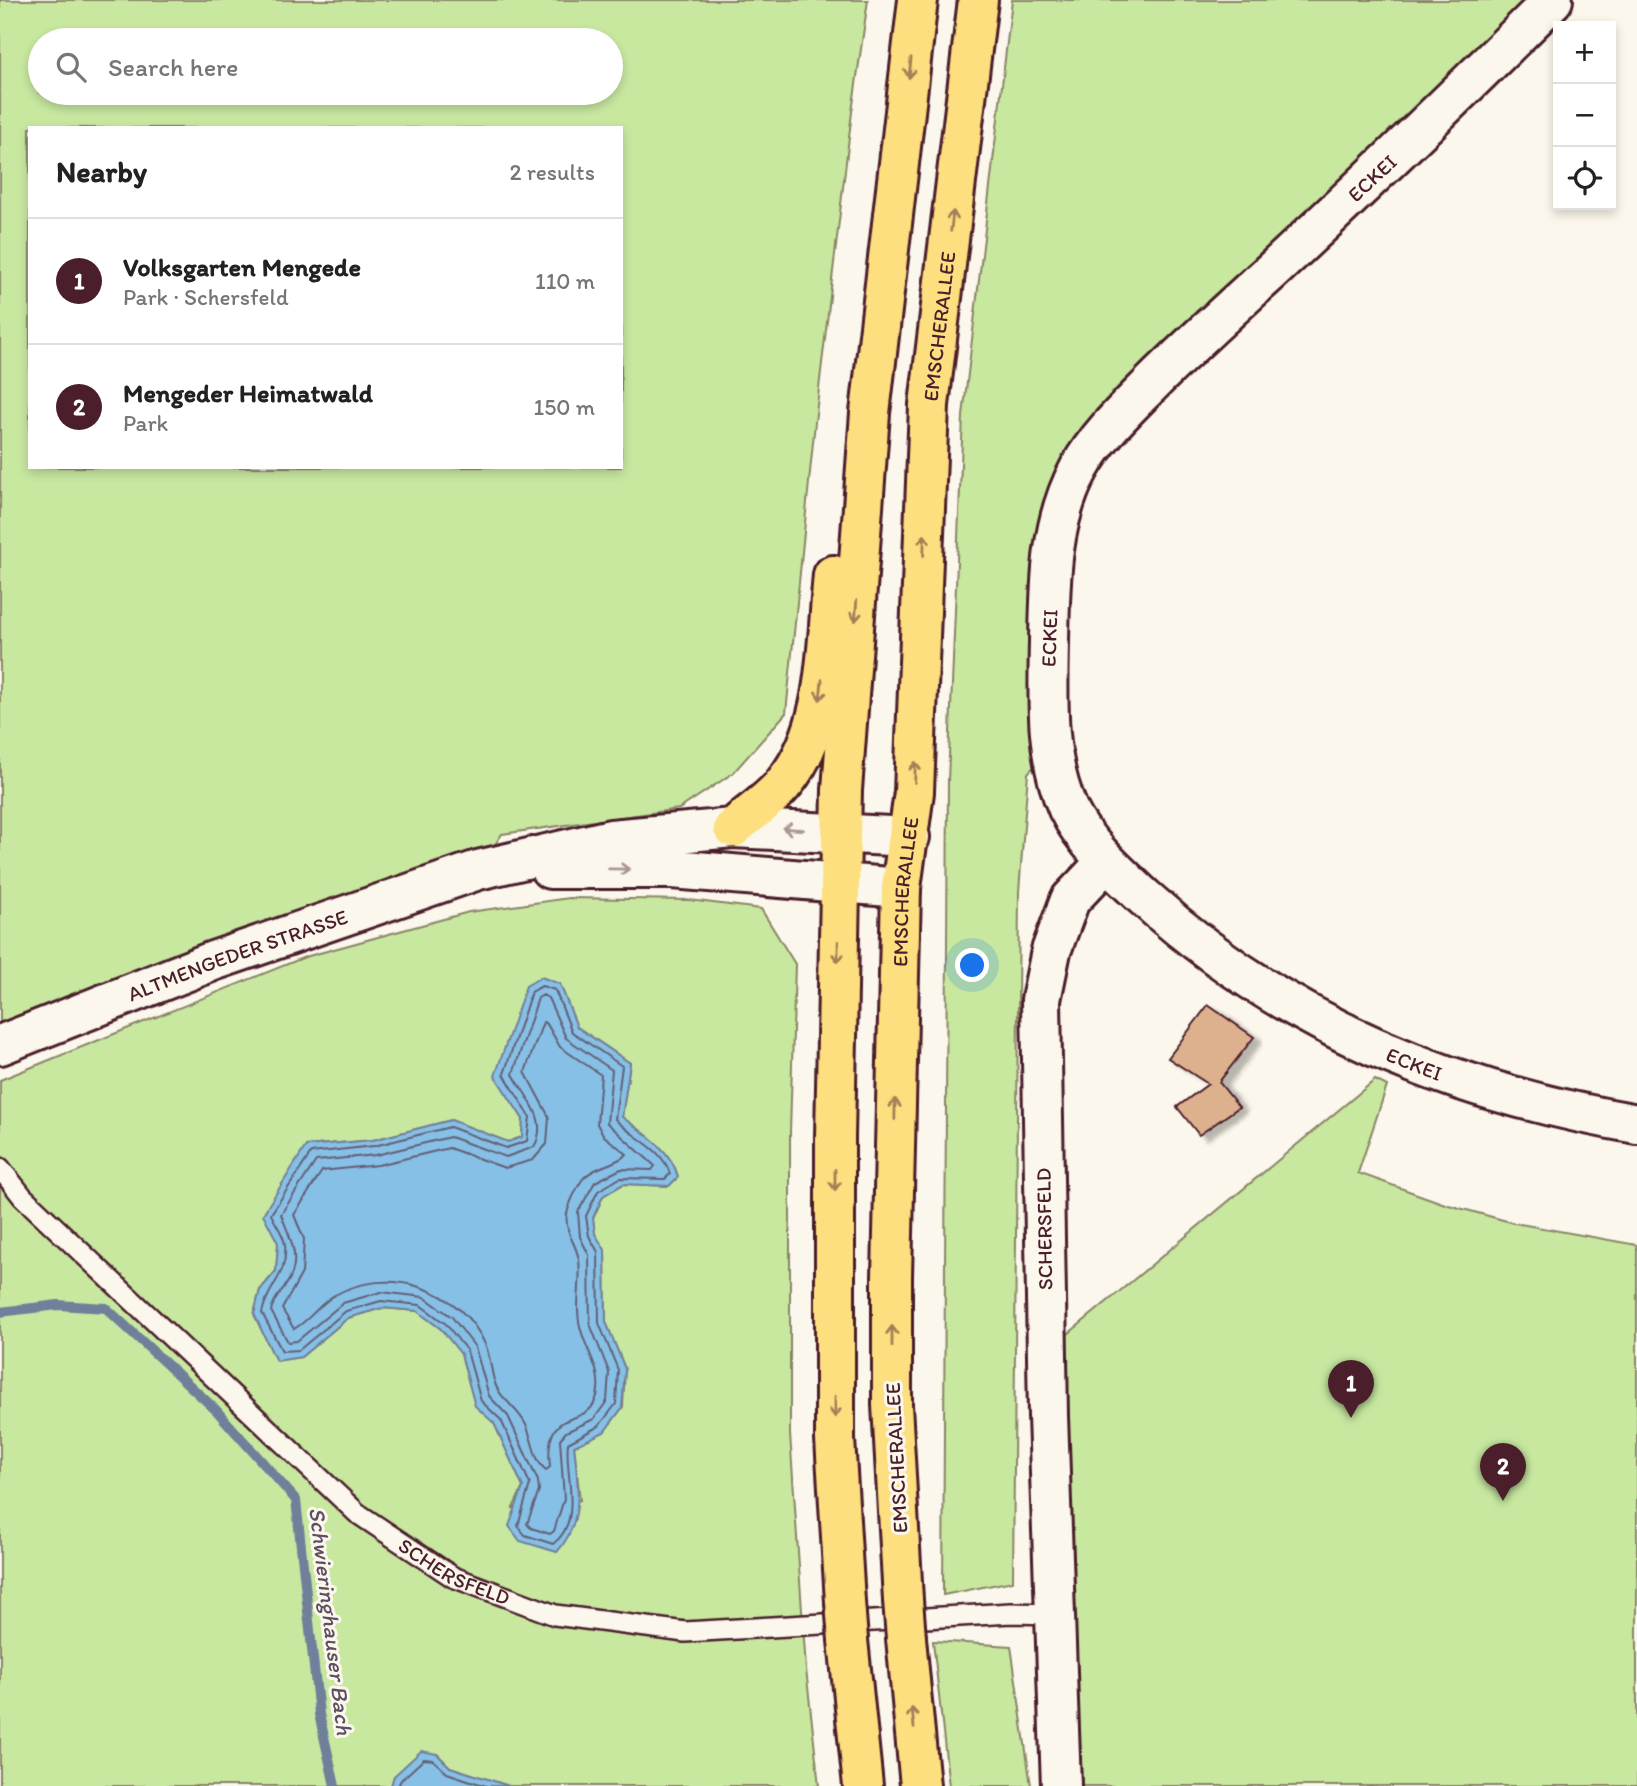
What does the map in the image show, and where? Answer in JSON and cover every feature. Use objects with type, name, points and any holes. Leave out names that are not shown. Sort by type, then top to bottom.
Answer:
[{"type":"main road","points":[[863,1786],[848,1640],[835,1439],[838,884],[870,413],[918,0]]},
{"type":"main road","name":"EMSCHERALLEE","points":[[920,1786],[905,1638],[892,1405],[901,888],[910,837],[929,405],[978,0]]},
{"type":"main road","points":[[733,828],[783,785],[797,767],[811,737],[820,701],[867,229],[896,192]]},
{"type":"street","name":"ECKEI","points":[[1552,0],[1385,166],[1116,418],[1079,469],[1057,527],[1053,558],[1048,685],[1051,749],[1070,812],[1106,862],[1175,925],[1270,994],[1399,1060],[1452,1080],[1564,1110],[1637,1124]]},
{"type":"street","name":"ALTMENGEDER STRASSE","points":[[0,1045],[213,961],[478,870],[611,838],[733,828],[910,837]]},
{"type":"street","name":"SCHERSFELD","points":[[1061,1786],[1041,1000],[1051,951],[1070,900],[1106,862]]},
{"type":"street","name":"ALTMENGEDER STRASSE","points":[[478,870],[672,869],[901,888]]},
{"type":"lane","name":"SCHERSFELD","points":[[0,1168],[33,1207],[357,1513],[453,1577],[555,1615],[685,1632],[1011,1613],[1055,1614]]},
{"type":"green space","points":[[0,0],[868,0],[815,422],[786,713],[733,773],[679,809],[502,834],[478,870],[0,1045]]},
{"type":"green space","points":[[1012,0],[1553,0],[1079,469],[1051,749],[1028,773],[1019,892],[1013,1581],[943,1595],[948,781],[963,416]]},
{"type":"green space","points":[[569,898],[689,900],[761,909],[795,964],[790,1132],[790,1434],[806,1669],[819,1786],[509,1786],[450,1767],[437,1754],[394,1776],[391,1786],[0,1786],[0,1080],[305,957],[469,912]],"holes":[[[560,984],[577,1027],[630,1063],[622,1117],[663,1150],[678,1177],[669,1186],[624,1184],[603,1196],[593,1219],[595,1234],[605,1250],[606,1322],[625,1369],[623,1407],[604,1432],[574,1445],[580,1500],[513,1508],[523,1487],[494,1423],[475,1405],[461,1354],[441,1329],[417,1311],[382,1308],[348,1318],[301,1357],[276,1361],[254,1314],[260,1290],[276,1271],[278,1243],[307,1146],[373,1140],[451,1120],[508,1142],[522,1137],[523,1119],[496,1076],[526,987]]]},
{"type":"green space","points":[[1375,1080],[1387,1086],[1358,1173],[1445,1204],[1514,1223],[1637,1245],[1637,1786],[1082,1786],[1062,1339]]},
{"type":"green space","points":[[933,1641],[1011,1646],[1031,1786],[949,1786]]},
{"type":"water","points":[[541,977],[560,984],[577,1027],[630,1063],[622,1117],[663,1150],[678,1177],[669,1186],[623,1184],[603,1196],[593,1218],[595,1234],[605,1250],[606,1322],[625,1369],[622,1408],[604,1432],[574,1446],[578,1488],[576,1515],[566,1540],[557,1552],[520,1541],[509,1526],[523,1487],[494,1423],[475,1406],[461,1354],[441,1329],[417,1311],[382,1308],[348,1318],[301,1357],[276,1361],[254,1314],[260,1290],[276,1271],[278,1243],[263,1214],[306,1146],[373,1140],[451,1120],[508,1142],[522,1137],[523,1119],[495,1076],[526,986]]},
{"type":"water","points":[[421,1751],[437,1754],[450,1767],[509,1786],[391,1786],[394,1776]]},
{"type":"building","points":[[1208,1005],[1254,1037],[1219,1082],[1239,1107],[1199,1135],[1177,1107],[1208,1084],[1168,1058]]},
{"type":"waterway","name":"Schwieringhauser Bach","points":[[0,1312],[58,1305],[106,1308],[216,1410],[296,1500],[319,1714],[335,1786]]},
{"type":"place","name":"Volksgarten Mengede","points":[[1351,1418]]},
{"type":"place","name":"Mengeder Heimatwald","points":[[1503,1501]]}]
